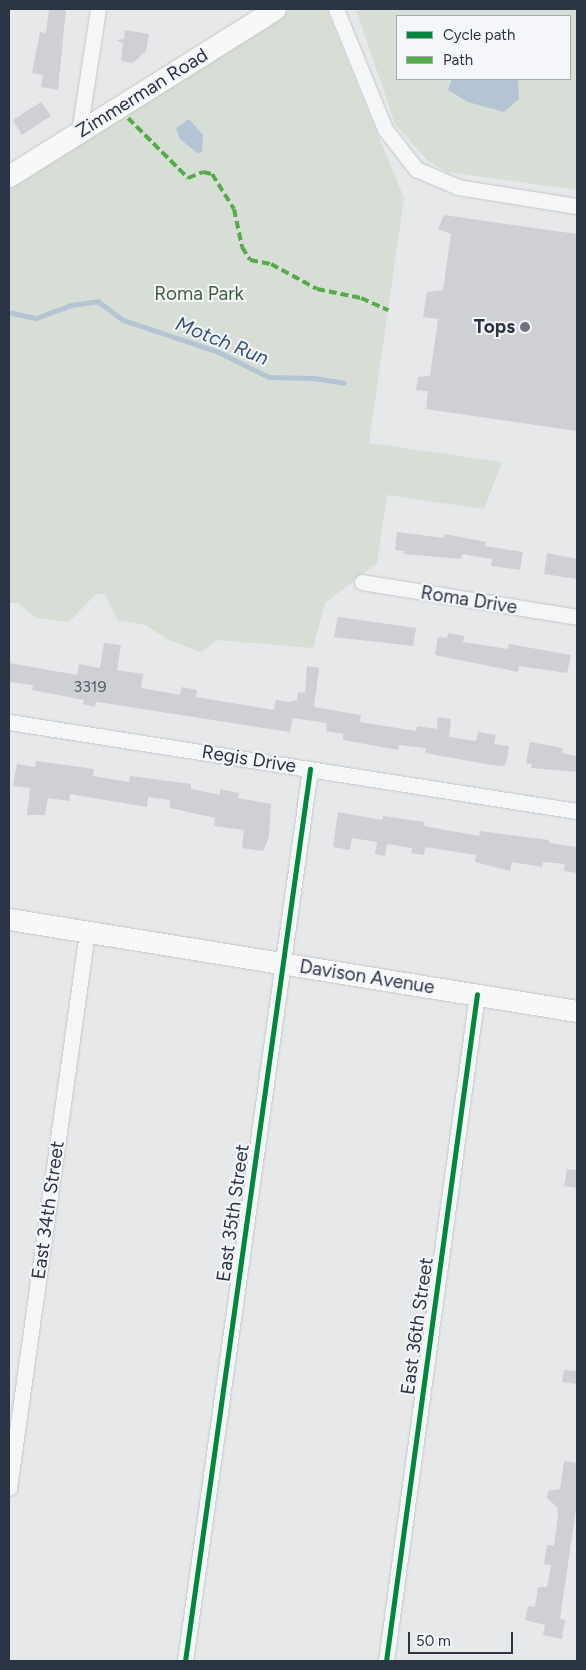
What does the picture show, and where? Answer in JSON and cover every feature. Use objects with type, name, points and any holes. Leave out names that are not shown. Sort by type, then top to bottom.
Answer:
[{"type":"street","points":[[79,132],[98,9]]},
{"type":"street","name":"Zimmerman Road","points":[[9,176],[275,9]]},
{"type":"street","points":[[336,9],[385,129],[400,153],[423,173],[458,187],[577,206]]},
{"type":"street","name":"Roma Drive","points":[[362,582],[577,617]]},
{"type":"street","name":"Regis Drive","points":[[9,722],[577,811]]},
{"type":"street","name":"East 35th Street","points":[[185,1661],[310,769]]},
{"type":"street","name":"Davison Avenue","points":[[9,919],[577,1011]]},
{"type":"street","name":"East 34th Street","points":[[9,1488],[87,932]]},
{"type":"street","name":"East 36th Street","points":[[386,1661],[477,994]]},
{"type":"green space","name":"Roma Park","points":[[292,9],[326,9],[404,198],[369,443],[502,462],[484,509],[387,495],[377,563],[325,603],[313,648],[218,640],[201,652],[171,641],[143,624],[118,621],[105,594],[96,594],[69,622],[36,618],[18,603],[9,603],[9,188]]},
{"type":"green space","points":[[356,9],[577,9],[577,190],[447,172],[428,161],[395,124]]},
{"type":"water","points":[[452,80],[518,80],[519,99],[504,112],[468,102],[448,90]]},
{"type":"water","points":[[189,119],[203,135],[202,152],[197,153],[180,139],[176,128]]},
{"type":"building","points":[[49,9],[66,9],[58,90],[41,87],[43,75],[32,73],[40,32],[46,33]]},
{"type":"building","points":[[125,30],[149,34],[146,51],[133,63],[121,61],[123,43],[116,40],[124,39]]},
{"type":"building","points":[[41,102],[51,116],[22,135],[13,120]]},
{"type":"building","points":[[444,215],[577,234],[577,431],[426,409],[428,391],[416,390],[418,377],[430,376],[438,319],[423,317],[427,292],[443,290],[451,234],[438,229]]},
{"type":"building","points":[[397,532],[444,538],[445,534],[486,542],[485,546],[523,552],[520,570],[491,566],[492,559],[462,554],[461,559],[404,554],[404,551],[395,550]]},
{"type":"building","points":[[547,553],[577,559],[577,579],[544,574]]},
{"type":"building","points":[[338,617],[416,628],[413,646],[334,637]]},
{"type":"building","points":[[448,633],[464,636],[463,642],[508,649],[509,644],[571,655],[567,673],[519,666],[518,672],[435,655],[438,637],[447,638]]},
{"type":"building","points":[[104,643],[121,645],[117,670],[143,674],[141,688],[180,695],[182,687],[197,690],[196,697],[274,710],[276,700],[290,702],[297,700],[298,692],[305,693],[307,666],[319,668],[314,707],[361,715],[360,722],[416,731],[417,726],[437,729],[438,717],[451,719],[449,737],[476,741],[478,732],[496,735],[494,744],[509,746],[507,760],[504,766],[491,765],[425,753],[426,748],[399,745],[398,750],[343,740],[343,734],[326,731],[327,723],[293,718],[290,732],[104,703],[96,702],[95,707],[83,704],[84,700],[32,690],[33,685],[9,682],[9,663],[77,675],[79,664],[100,668]]},
{"type":"building","points":[[530,742],[563,748],[562,753],[577,756],[577,772],[531,768],[532,764],[526,763]]},
{"type":"building","points":[[36,761],[94,769],[93,776],[129,782],[130,776],[191,784],[191,789],[220,795],[220,789],[239,793],[238,798],[271,804],[269,837],[263,851],[242,848],[244,830],[214,826],[215,818],[170,808],[170,800],[148,797],[147,807],[70,794],[69,801],[48,798],[45,815],[27,815],[30,788],[13,786],[17,764],[35,767]]},
{"type":"building","points":[[338,812],[382,820],[383,816],[424,822],[424,826],[479,836],[480,831],[549,840],[549,843],[577,847],[577,873],[564,871],[565,864],[543,862],[542,867],[512,862],[510,871],[475,862],[476,855],[425,847],[424,855],[411,853],[412,848],[387,844],[385,856],[375,854],[377,842],[352,838],[350,850],[333,847]]},
{"type":"building","points":[[567,1169],[577,1170],[577,1188],[564,1186]]},
{"type":"building","points":[[564,1370],[577,1371],[577,1384],[562,1382]]},
{"type":"building","points":[[564,1461],[577,1463],[577,1502],[560,1619],[565,1620],[562,1639],[543,1635],[545,1625],[525,1620],[528,1606],[535,1607],[538,1587],[547,1587],[551,1565],[544,1564],[547,1545],[554,1546],[558,1516],[557,1507],[547,1498],[548,1491],[560,1489]]},
{"type":"waterway","name":"Motch Run","points":[[9,312],[36,318],[71,305],[98,301],[123,320],[219,352],[269,377],[314,378],[344,383]]},
{"type":"marked path","points":[[128,118],[188,178],[203,172],[212,174],[234,209],[242,247],[250,260],[271,264],[317,289],[361,298],[388,310]]},
{"type":"cycle path","points":[[185,1661],[310,769]]},
{"type":"cycle path","points":[[386,1661],[477,994]]},
{"type":"place","name":"Tops","points":[[525,327]]}]
